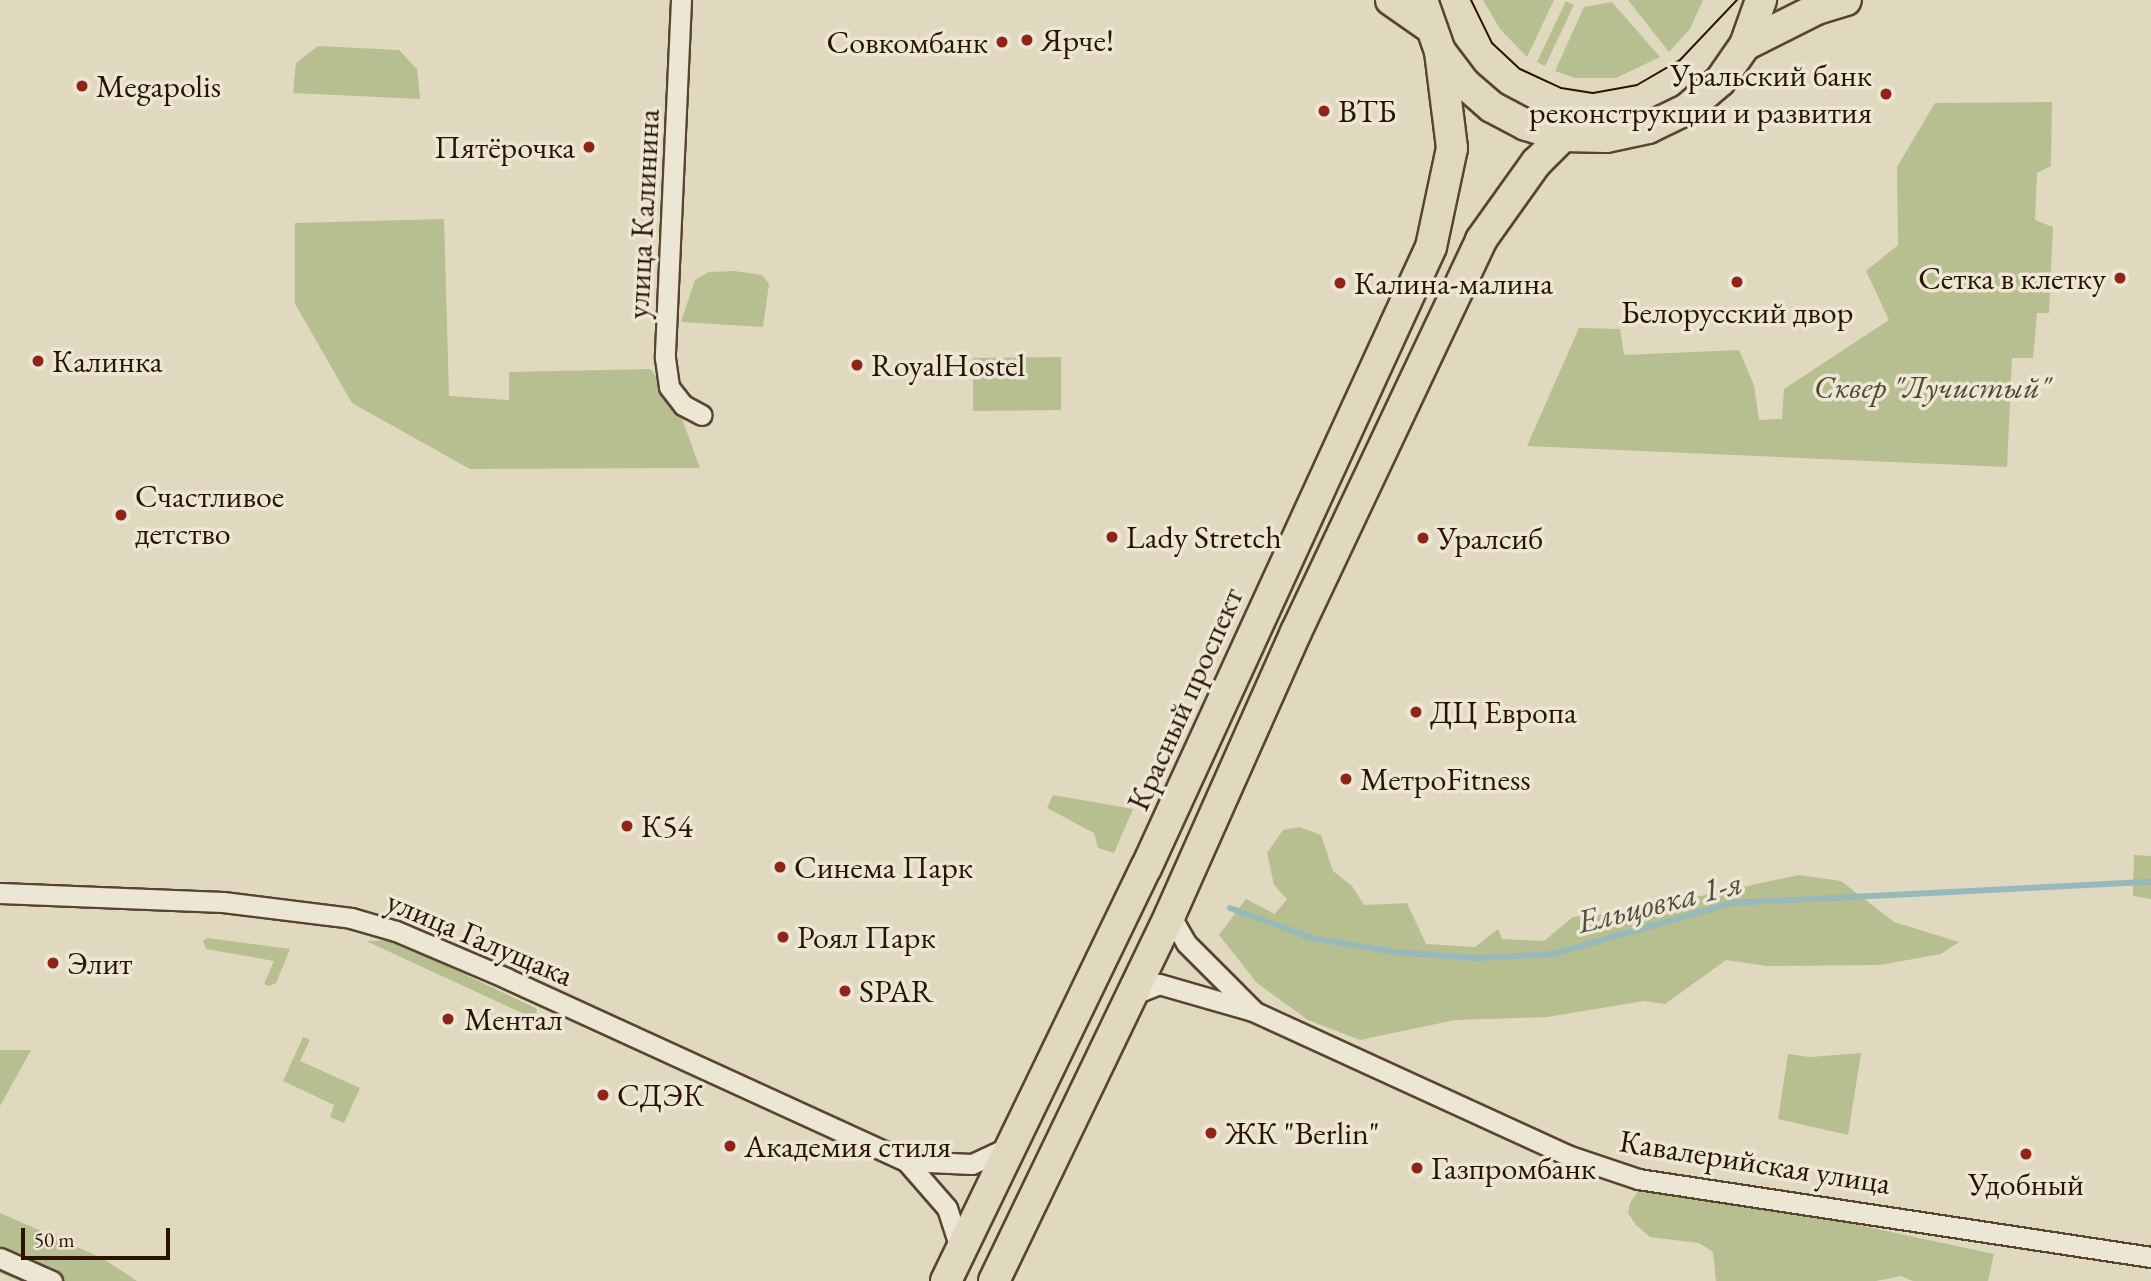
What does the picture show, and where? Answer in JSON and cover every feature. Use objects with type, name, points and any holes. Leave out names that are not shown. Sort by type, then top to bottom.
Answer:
[{"type":"main road","points":[[1391,0],[1430,25],[1463,82],[1492,107],[1526,125],[1563,136],[1606,137],[1648,128],[1687,109],[1720,81],[1745,45],[1761,0]]},
{"type":"main road","points":[[1745,45],[1817,9],[1846,0]]},
{"type":"main road","name":"Красный проспект","points":[[946,1281],[1146,868],[1431,247],[1452,148],[1430,25]]},
{"type":"main road","points":[[994,1281],[1170,915],[1296,632],[1481,240],[1536,163],[1563,136]]},
{"type":"street","name":"улица Калинина","points":[[681,0],[665,358],[669,387],[683,405],[702,415]]},
{"type":"street","name":"улица Галущака","points":[[0,893],[223,902],[351,918],[396,931],[495,973],[906,1161]]},
{"type":"street","points":[[1170,915],[1186,943],[1254,1010]]},
{"type":"street","points":[[1132,995],[1159,984],[1254,1010]]},
{"type":"street","name":"Кавалерийская улица","points":[[1254,1010],[1611,1172],[2151,1257]]},
{"type":"street","points":[[906,1161],[972,1164],[1011,1146]]},
{"type":"street","points":[[906,1161],[947,1208],[961,1251]]},
{"type":"street","points":[[0,1258],[52,1281]]},
{"type":"green space","points":[[1483,0],[1554,0],[1527,57],[1500,29]]},
{"type":"green space","points":[[1628,0],[1703,0],[1690,29],[1669,52]]},
{"type":"green space","points":[[1566,1],[1574,5],[1545,66],[1537,62]]},
{"type":"green space","points":[[1612,2],[1660,57],[1616,78],[1575,78],[1555,71],[1584,7]]},
{"type":"green space","points":[[318,46],[399,50],[417,69],[420,99],[293,93],[296,63]]},
{"type":"green space","name":"Сквер \"Лучистый\"","points":[[2052,102],[2051,166],[2037,173],[2035,220],[2053,227],[2049,313],[2037,313],[2033,358],[2012,358],[2007,467],[1527,446],[1579,328],[1620,329],[1624,355],[1739,350],[1754,385],[1759,420],[1782,419],[1784,389],[1889,320],[1866,271],[1898,245],[1897,167],[1935,103]]},
{"type":"green space","points":[[444,219],[449,396],[509,400],[509,372],[651,369],[681,416],[700,468],[470,469],[352,403],[295,304],[295,223]]},
{"type":"green space","points":[[734,271],[762,275],[769,284],[763,327],[681,322],[695,280],[709,272]]},
{"type":"green space","points":[[1061,357],[1061,410],[973,411],[973,358]]},
{"type":"green space","points":[[1053,795],[1133,809],[1114,853],[1098,848],[1094,833],[1047,808]]},
{"type":"green space","points":[[1299,827],[1321,835],[1333,871],[1352,886],[1364,905],[1407,903],[1426,944],[1475,947],[1498,929],[1502,939],[1544,941],[1573,917],[1621,913],[1799,875],[1841,881],[1894,922],[1959,942],[1941,954],[1880,965],[1767,966],[1726,960],[1665,1004],[1644,1001],[1547,1017],[1455,1020],[1360,1040],[1308,1020],[1257,983],[1219,935],[1246,899],[1275,914],[1287,899],[1274,885],[1267,853],[1283,830]]},
{"type":"green space","points":[[2134,855],[2151,856],[2151,899],[2133,896]]},
{"type":"green space","points":[[208,938],[290,949],[276,983],[269,986],[264,984],[274,961],[206,949],[203,941]]},
{"type":"green space","points":[[393,940],[537,1009],[535,1019],[366,941]]},
{"type":"green space","points":[[303,1037],[310,1040],[300,1061],[360,1088],[344,1123],[330,1117],[334,1105],[283,1081]]},
{"type":"green space","points":[[0,1050],[31,1050],[0,1106]]},
{"type":"green space","points":[[1861,1053],[1848,1135],[1778,1119],[1788,1054],[1810,1057]]},
{"type":"green space","points":[[1641,1187],[1697,1199],[1751,1202],[1994,1254],[1988,1281],[1913,1281],[1901,1276],[1876,1281],[1716,1281],[1713,1252],[1699,1243],[1650,1237],[1636,1225],[1628,1213],[1630,1203]]},
{"type":"green space","points":[[0,1213],[102,1258],[137,1281],[20,1281],[0,1273]]},
{"type":"waterway","name":"Ельцовка 1-я","points":[[1230,908],[1312,938],[1394,952],[1476,958],[1553,954],[1732,903],[2151,882]]},
{"type":"tram line","points":[[1471,0],[1492,43],[1520,69],[1561,88],[1593,93],[1637,85],[1680,60],[1737,0]]},
{"type":"place","name":"Ярче!","points":[[1027,40]]},
{"type":"place","name":"Совкомбанк","points":[[1002,42]]},
{"type":"place","name":"Megapolis","points":[[82,86]]},
{"type":"place","name":"Уральский банк реконструкции и развития","points":[[1886,94]]},
{"type":"place","name":"ВТБ","points":[[1324,111]]},
{"type":"place","name":"Пятёрочка","points":[[589,147]]},
{"type":"place","name":"Сетка в клетку","points":[[2120,278]]},
{"type":"place","name":"Белорусский двор","points":[[1737,282]]},
{"type":"place","name":"Калина-малина","points":[[1340,283]]},
{"type":"place","name":"Калинка","points":[[38,361]]},
{"type":"place","name":"RoyalHostel","points":[[857,365]]},
{"type":"place","name":"Счастливое детство","points":[[121,515]]},
{"type":"place","name":"Lady Stretch","points":[[1112,537]]},
{"type":"place","name":"Уралсиб","points":[[1423,538]]},
{"type":"place","name":"ДЦ Европа","points":[[1416,712]]},
{"type":"place","name":"МетроFitness","points":[[1346,779]]},
{"type":"place","name":"К54","points":[[627,826]]},
{"type":"place","name":"Синема Парк","points":[[780,867]]},
{"type":"place","name":"Роял Парк","points":[[783,937]]},
{"type":"place","name":"Элит","points":[[53,963]]},
{"type":"place","name":"SPAR","points":[[845,991]]},
{"type":"place","name":"Ментал","points":[[448,1019]]},
{"type":"place","name":"СДЭК","points":[[603,1095]]},
{"type":"place","name":"ЖК \"Berlin\"","points":[[1211,1133]]},
{"type":"place","name":"Академия стиля","points":[[730,1146]]},
{"type":"place","name":"Удобный","points":[[2026,1154]]},
{"type":"place","name":"Газпромбанк","points":[[1417,1168]]}]
